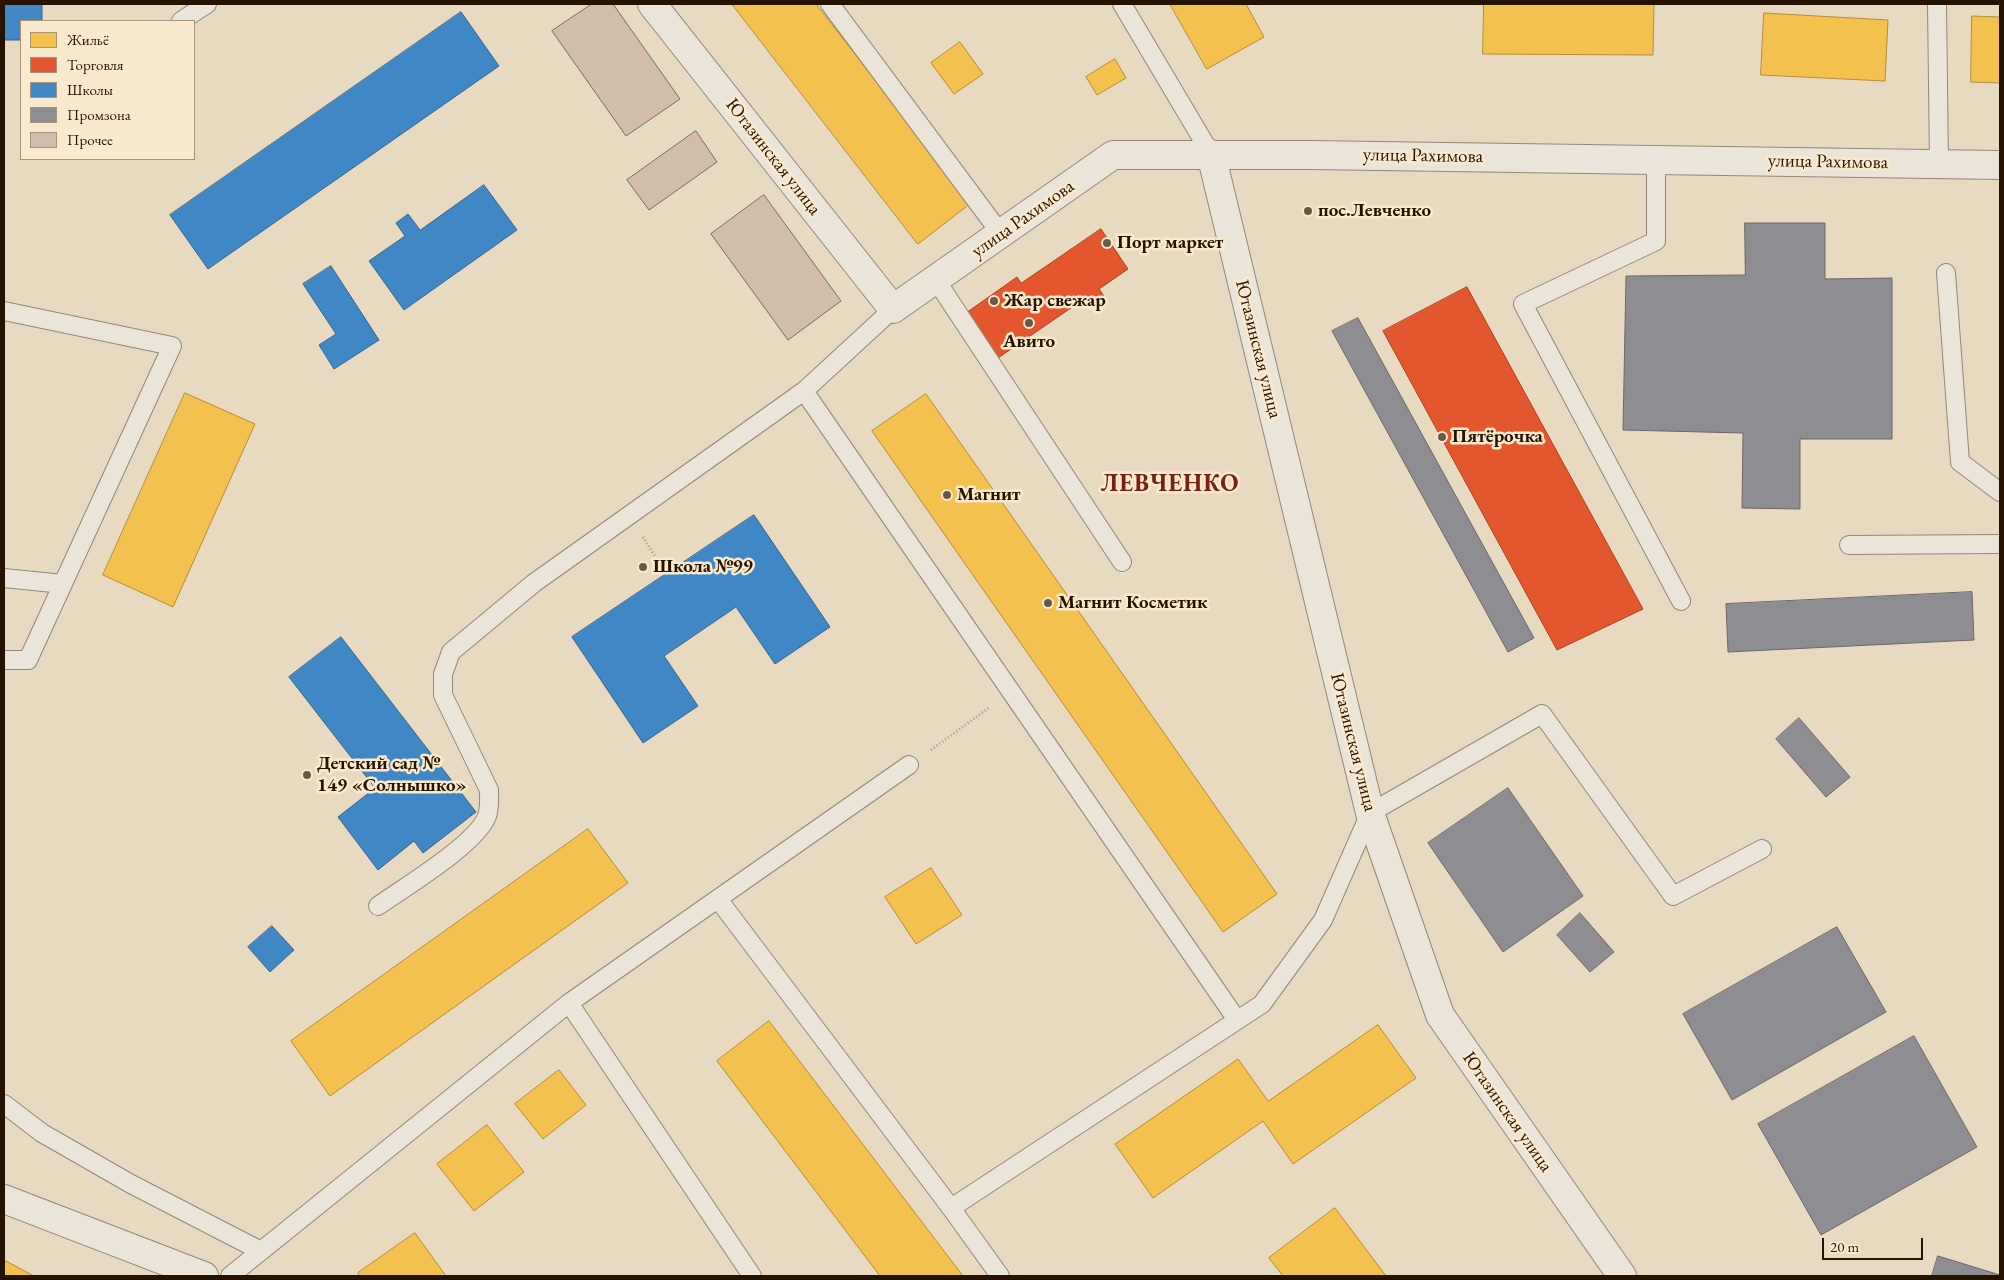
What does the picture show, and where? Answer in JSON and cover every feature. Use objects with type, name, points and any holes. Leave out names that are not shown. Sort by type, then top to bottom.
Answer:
[{"type":"street","name":"Ютазинская улица","points":[[657,5],[894,309]]},
{"type":"street","name":"улица Рахимова","points":[[894,309],[1113,155],[1211,154],[1656,159],[2000,165]]},
{"type":"street","name":"Ютазинская улица","points":[[1211,154],[1370,813],[1440,1015],[1622,1276]]},
{"type":"street","points":[[4,1198],[204,1276]]},
{"type":"lane","points":[[184,20],[208,4]]},
{"type":"lane","points":[[830,4],[1001,234]]},
{"type":"lane","points":[[1122,4],[1211,154]]},
{"type":"lane","points":[[1937,4],[1939,164]]},
{"type":"lane","points":[[1656,159],[1656,241],[1523,304],[1681,601]]},
{"type":"lane","points":[[1946,273],[1960,462],[2000,492]]},
{"type":"lane","points":[[936,280],[1122,562]]},
{"type":"lane","points":[[378,906],[462,847],[487,817],[489,804],[488,790],[443,695],[444,674],[451,652],[534,583],[804,391],[894,309]]},
{"type":"lane","points":[[4,311],[172,346],[28,660],[4,660]]},
{"type":"lane","points":[[804,391],[1237,1020]]},
{"type":"lane","points":[[1849,545],[2000,544]]},
{"type":"lane","points":[[4,578],[63,584]]},
{"type":"lane","points":[[951,1208],[1262,1004],[1323,920],[1370,813],[1542,714],[1673,896],[1762,850]]},
{"type":"lane","points":[[304,1217],[569,1003],[910,765]]},
{"type":"lane","points":[[718,899],[1000,1276]]},
{"type":"lane","points":[[230,1276],[665,937]]},
{"type":"lane","points":[[569,1003],[752,1276]]},
{"type":"lane","points":[[4,1104],[42,1133],[123,1180],[261,1251]]},
{"type":"path","points":[[629,515],[666,574]]},
{"type":"path","points":[[910,765],[1011,692]]},
{"type":"building: Жильё","points":[[732,4],[816,4],[971,203],[918,244]]},
{"type":"building: Жильё","points":[[1170,4],[1246,4],[1264,37],[1207,69]]},
{"type":"building: Жильё","points":[[1484,4],[1654,4],[1653,55],[1483,54]]},
{"type":"building: Жильё","points":[[1764,13],[1888,20],[1885,81],[1761,75]]},
{"type":"building: Жильё","points":[[1972,16],[2000,17],[2000,83],[1971,82]]},
{"type":"building: Жильё","points":[[960,42],[983,74],[954,94],[931,63]]},
{"type":"building: Жильё","points":[[1115,59],[1126,78],[1097,95],[1086,77]]},
{"type":"building: Жильё","points":[[185,393],[255,424],[173,607],[103,575]]},
{"type":"building: Жильё","points":[[926,394],[1277,894],[1223,932],[872,431]]},
{"type":"building: Жильё","points":[[588,829],[628,883],[330,1096],[291,1041]]},
{"type":"building: Жильё","points":[[931,868],[962,915],[916,944],[885,897]]},
{"type":"building: Жильё","points":[[769,1021],[963,1276],[880,1276],[717,1061]]},
{"type":"building: Жильё","points":[[1378,1025],[1416,1078],[1293,1164],[1263,1121],[1153,1198],[1115,1144],[1238,1059],[1268,1101]]},
{"type":"building: Жильё","points":[[559,1070],[586,1105],[543,1139],[515,1104]]},
{"type":"building: Жильё","points":[[487,1125],[524,1172],[474,1211],[437,1164]]},
{"type":"building: Жильё","points":[[1335,1208],[1386,1276],[1283,1276],[1269,1258]]},
{"type":"building: Жильё","points":[[415,1233],[446,1276],[360,1276],[358,1273]]},
{"type":"building: Жильё","points":[[4,1260],[34,1276],[4,1276]]},
{"type":"building: Торговля","points":[[1101,229],[1128,269],[1099,289],[1104,296],[1092,305],[1087,297],[998,358],[966,313],[1017,277],[1021,283]]},
{"type":"building: Торговля","points":[[1467,287],[1643,609],[1557,650],[1383,331]]},
{"type":"building: Школы","points":[[4,4],[42,4],[42,20],[20,20],[20,40],[4,40]]},
{"type":"building: Школы","points":[[461,12],[499,66],[208,269],[170,215]]},
{"type":"building: Школы","points":[[484,185],[517,230],[404,310],[369,261],[405,236],[396,223],[408,214],[420,230]]},
{"type":"building: Школы","points":[[331,266],[379,340],[334,369],[319,345],[336,334],[303,284]]},
{"type":"building: Школы","points":[[754,515],[830,627],[775,664],[736,607],[664,656],[698,706],[643,743],[572,637]]},
{"type":"building: Школы","points":[[341,637],[476,812],[423,853],[414,841],[378,870],[338,817],[375,788],[289,677]]},
{"type":"building: Школы","points":[[272,926],[294,950],[270,972],[248,947]]},
{"type":"building: Промзона","points":[[1745,223],[1825,223],[1825,279],[1892,278],[1892,439],[1800,439],[1800,509],[1742,508],[1743,433],[1623,430],[1626,276],[1745,275]]},
{"type":"building: Промзона","points":[[1358,318],[1534,638],[1508,652],[1332,331]]},
{"type":"building: Промзона","points":[[1972,592],[1974,640],[1728,652],[1726,604]]},
{"type":"building: Промзона","points":[[1799,718],[1850,777],[1826,797],[1776,739]]},
{"type":"building: Промзона","points":[[1508,788],[1583,896],[1503,952],[1428,843]]},
{"type":"building: Промзона","points":[[1580,913],[1614,952],[1590,972],[1557,935]]},
{"type":"building: Промзона","points":[[1837,927],[1886,1012],[1732,1100],[1683,1014]]},
{"type":"building: Промзона","points":[[1914,1036],[1977,1147],[1821,1235],[1758,1124]]},
{"type":"building: Промзона","points":[[1938,1256],[2000,1275],[2000,1276],[1932,1276]]},
{"type":"building: Прочее","points":[[592,4],[613,4],[680,99],[626,136],[552,31]]},
{"type":"building: Прочее","points":[[696,131],[717,162],[649,210],[627,180]]},
{"type":"building: Прочее","points":[[764,195],[841,301],[788,340],[711,234]]},
{"type":"place","name":"пос.Левченко","points":[[1308,211]]},
{"type":"place","name":"Порт маркет","points":[[1107,243]]},
{"type":"place","name":"Жар свежар","points":[[994,301]]},
{"type":"place","name":"Авито","points":[[1029,323]]},
{"type":"place","name":"Пятёрочка","points":[[1442,437]]},
{"type":"place","name":"Магнит","points":[[947,495]]},
{"type":"place","name":"Школа №99","points":[[643,567]]},
{"type":"place","name":"Магнит Косметик","points":[[1048,603]]},
{"type":"place","name":"Детский сад № 149 «Солнышко»","points":[[307,775]]},
{"type":"district","name":"ЛЕВЧЕНКО","points":[[1170,484]]}]
